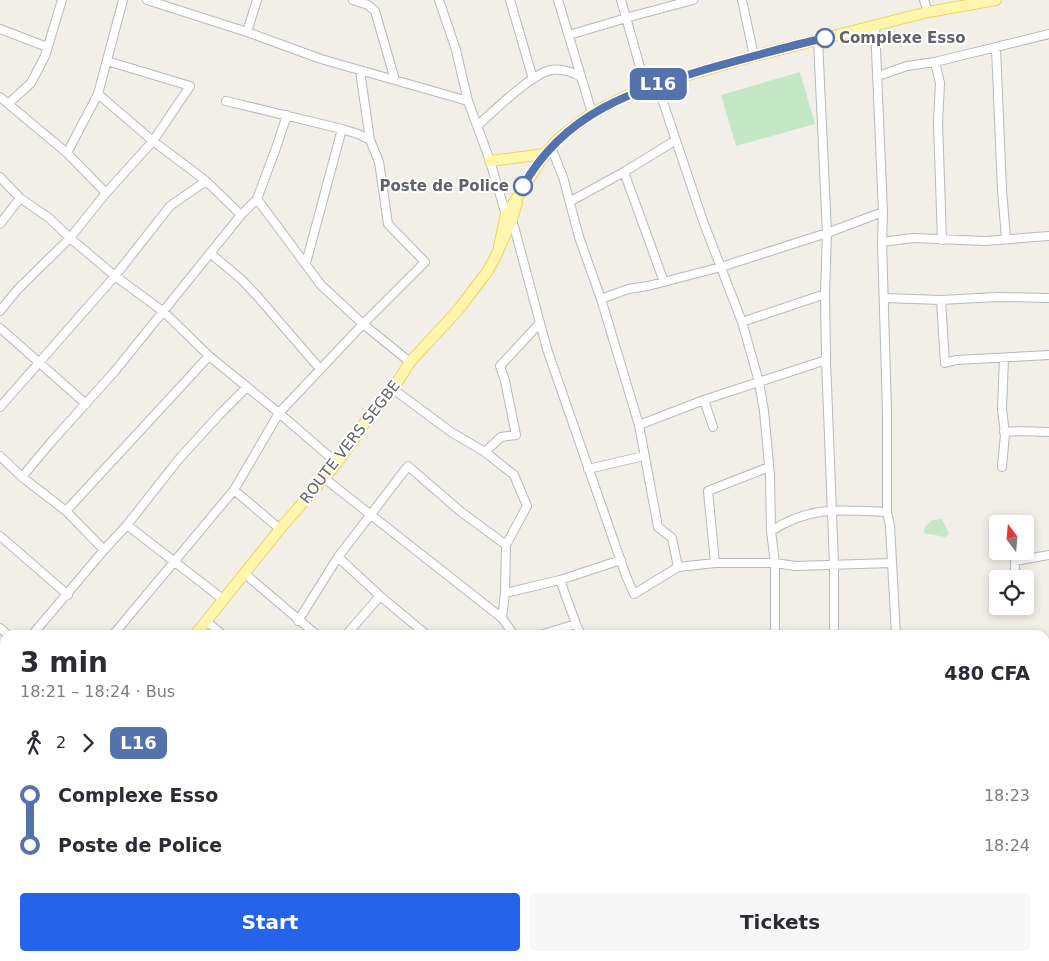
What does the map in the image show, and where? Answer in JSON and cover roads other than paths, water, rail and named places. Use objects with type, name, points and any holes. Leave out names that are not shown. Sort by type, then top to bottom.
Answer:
[{"type":"main road","name":"ROUTE VERS SEGBE","points":[[200,630],[280,529],[337,464],[370,415],[393,389],[410,362],[458,310],[487,272],[495,258],[509,217],[522,188],[558,139],[592,113],[624,97],[657,84],[754,56],[928,12],[996,0]]},
{"type":"main road","points":[[490,161],[548,151]]},
{"type":"street","points":[[10,103],[31,83],[45,56],[62,0]]},
{"type":"street","points":[[67,153],[98,94],[123,0]]},
{"type":"street","points":[[147,0],[171,4],[321,59],[468,101]]},
{"type":"street","points":[[246,32],[257,0]]},
{"type":"street","points":[[353,0],[368,5],[375,11],[395,80]]},
{"type":"street","points":[[439,0],[456,50],[476,126],[509,217],[539,324],[588,469],[634,594],[678,568],[715,563],[775,563],[795,566],[891,563]]},
{"type":"street","points":[[510,0],[533,79]]},
{"type":"street","points":[[558,0],[592,113]]},
{"type":"street","points":[[620,0],[646,88]]},
{"type":"street","points":[[569,35],[680,1],[693,0]]},
{"type":"street","points":[[742,0],[754,56]]},
{"type":"street","points":[[924,0],[928,12]]},
{"type":"street","points":[[875,26],[883,212],[887,512],[890,526],[896,630]]},
{"type":"street","points":[[0,30],[47,47]]},
{"type":"street","points":[[878,76],[907,66],[935,62],[1049,34]]},
{"type":"street","points":[[818,40],[827,233],[825,294],[826,360],[834,564],[834,630]]},
{"type":"street","points":[[996,48],[1006,238]]},
{"type":"street","points":[[0,311],[18,289],[70,238],[106,193],[153,141],[190,86],[107,61]]},
{"type":"street","points":[[935,62],[940,83],[938,122],[942,240]]},
{"type":"street","points":[[476,126],[533,79],[552,70],[569,71],[581,77]]},
{"type":"street","points":[[117,630],[234,490],[280,413],[363,324],[425,262],[388,224],[379,162],[370,140],[360,71]]},
{"type":"street","points":[[657,84],[702,221],[742,322],[759,382],[764,411],[769,467],[771,531],[775,563],[775,630]]},
{"type":"street","points":[[98,94],[153,141],[206,181],[241,215]]},
{"type":"street","points":[[0,97],[10,103],[67,153],[106,193]]},
{"type":"street","points":[[226,101],[342,129],[370,140]]},
{"type":"street","points":[[22,477],[164,312],[241,215],[256,199],[287,115]]},
{"type":"street","points":[[306,263],[342,129]]},
{"type":"street","points":[[570,201],[624,172],[676,140]]},
{"type":"street","points":[[548,151],[563,176],[578,237],[601,299],[639,425],[658,526],[672,538],[678,568]]},
{"type":"street","points":[[624,172],[664,282]]},
{"type":"street","points":[[0,177],[20,198],[49,218],[114,276],[164,312],[209,356],[246,388],[280,413],[337,464]]},
{"type":"street","points":[[0,407],[114,276],[170,206],[206,181]]},
{"type":"street","points":[[0,224],[20,198]]},
{"type":"street","points":[[256,199],[321,285],[363,324],[410,362]]},
{"type":"street","points":[[601,299],[628,290],[721,267],[827,233],[883,212]]},
{"type":"street","points":[[882,242],[913,238],[985,241],[1049,236]]},
{"type":"street","points":[[210,254],[242,280],[258,296],[320,370]]},
{"type":"street","points":[[742,322],[825,294]]},
{"type":"street","points":[[884,298],[940,300],[996,296],[1049,298]]},
{"type":"street","points":[[940,300],[945,363],[950,360],[1049,355]]},
{"type":"street","points":[[485,452],[501,437],[516,434],[500,366],[539,324]]},
{"type":"street","points":[[0,328],[86,404]]},
{"type":"street","points":[[66,511],[209,356]]},
{"type":"street","points":[[1002,468],[1004,358]]},
{"type":"street","points":[[639,425],[704,400],[826,360]]},
{"type":"street","points":[[36,630],[104,550],[128,525],[180,459],[246,388]]},
{"type":"street","points":[[393,389],[451,432],[485,452],[514,475],[527,506],[506,545],[505,593],[502,618]]},
{"type":"street","points":[[704,400],[712,427]]},
{"type":"street","points":[[1004,432],[1012,430],[1021,432],[1049,432]]},
{"type":"street","points":[[0,456],[22,477],[66,511],[104,550]]},
{"type":"street","points":[[588,469],[644,456]]},
{"type":"street","points":[[298,620],[338,557],[408,466],[460,511],[506,545]]},
{"type":"street","points":[[715,563],[708,492],[769,467]]},
{"type":"street","points":[[324,478],[423,558],[502,618],[510,630]]},
{"type":"street","points":[[234,490],[280,529]]},
{"type":"street","points":[[771,531],[798,516],[831,510],[887,512]]},
{"type":"street","points":[[128,525],[224,600]]},
{"type":"street","points":[[0,536],[68,594]]},
{"type":"street","points":[[1015,570],[1015,562],[1049,554]]},
{"type":"street","points":[[338,557],[380,596],[421,630]]},
{"type":"street","points":[[505,593],[560,580],[621,560]]},
{"type":"street","points":[[245,574],[311,630]]},
{"type":"street","points":[[560,580],[579,630]]},
{"type":"street","points":[[350,630],[380,596]]},
{"type":"street","points":[[207,622],[217,630]]},
{"type":"street","points":[[556,630],[576,624]]},
{"type":"place","name":"Complexe Esso","points":[[825,38]]},
{"type":"place","name":"Poste de Police","points":[[523,186]]}]
